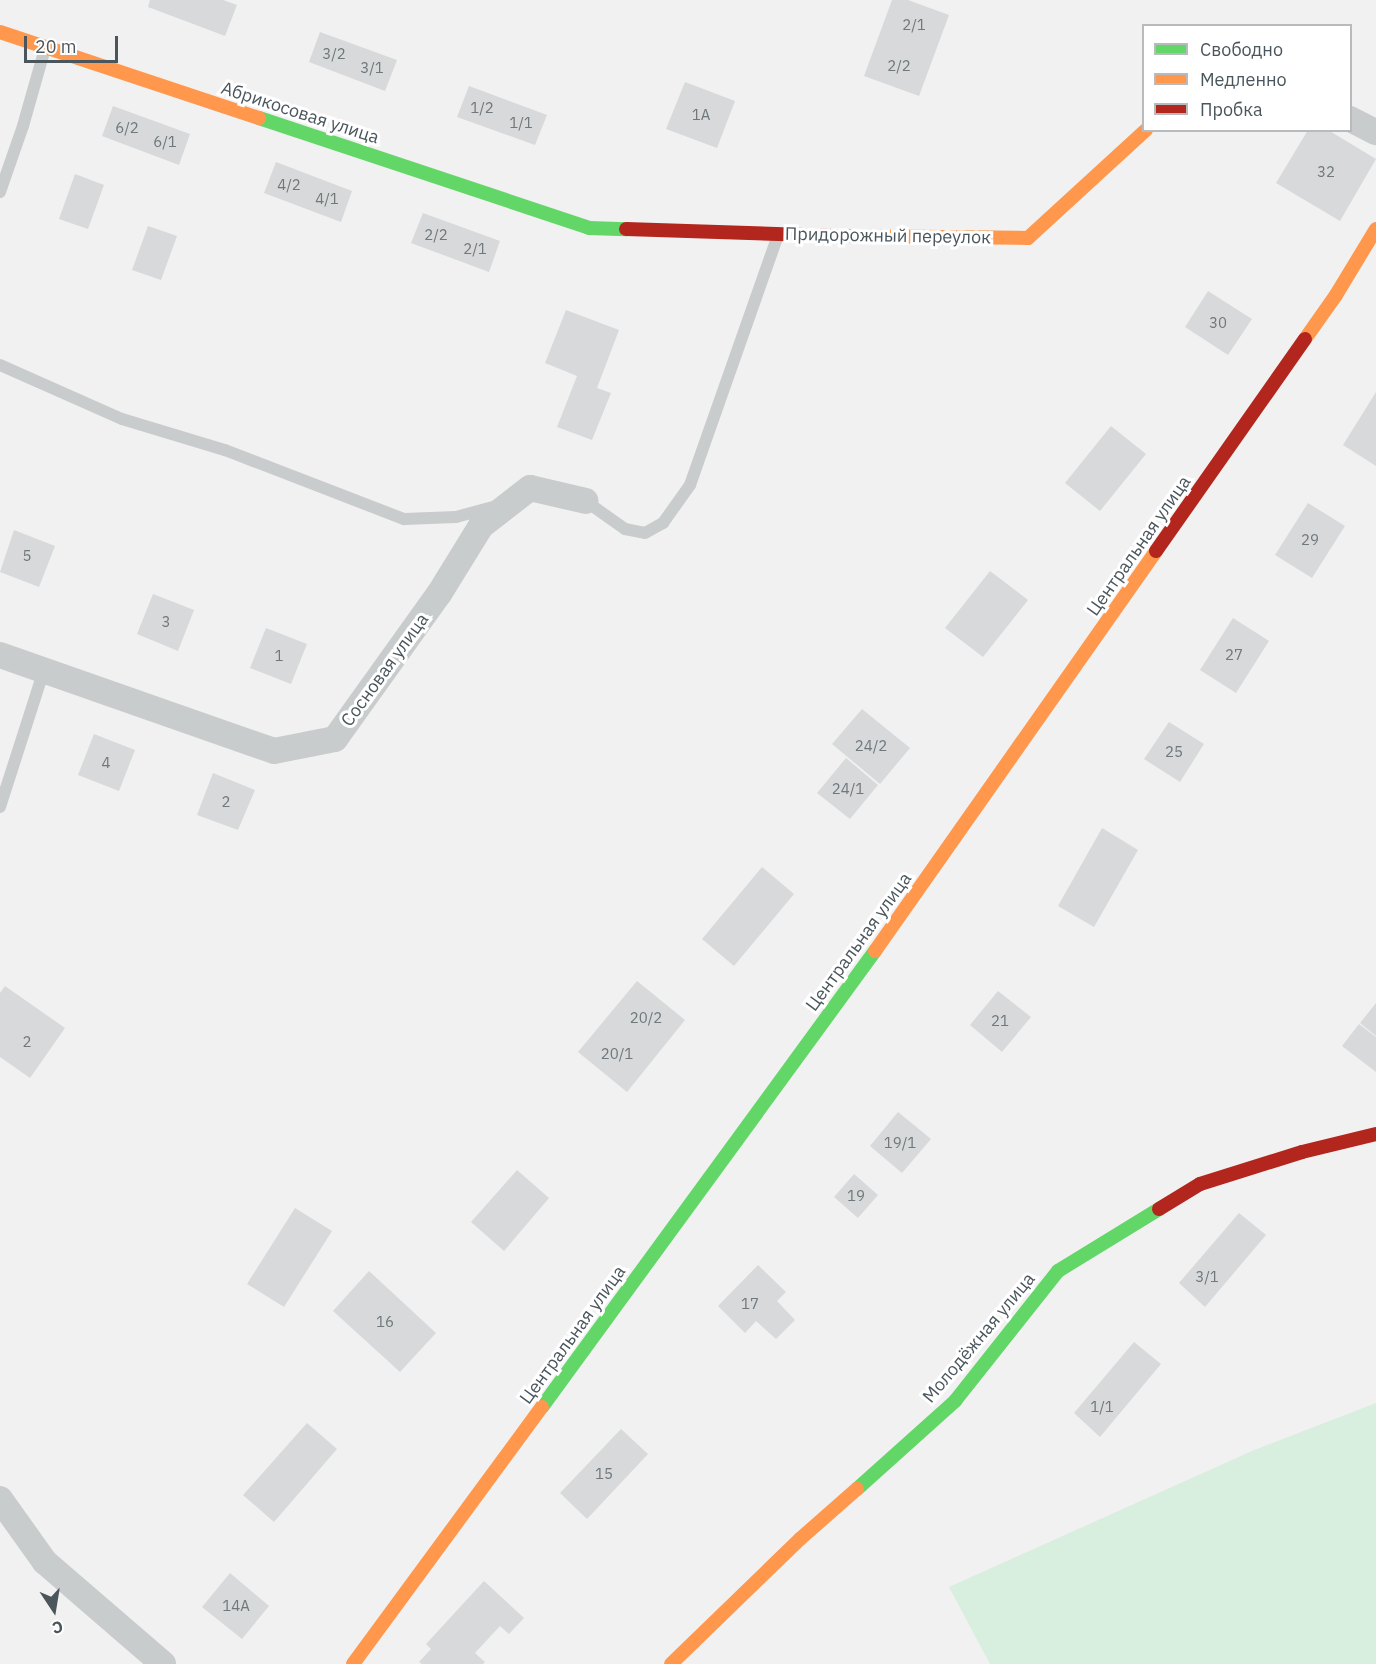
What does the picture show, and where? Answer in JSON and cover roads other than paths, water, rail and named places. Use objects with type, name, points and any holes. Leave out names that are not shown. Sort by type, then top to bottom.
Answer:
[{"type":"street","name":"Абрикосовая улица","points":[[0,32],[589,228]]},
{"type":"street","points":[[1352,120],[1376,132]]},
{"type":"street","name":"Придорожный переулок","points":[[589,228],[778,235],[1028,238],[1144,132]]},
{"type":"street","name":"Центральная улица","points":[[353,1664],[857,977],[1336,295],[1375,232]]},
{"type":"street","points":[[530,488],[586,501]]},
{"type":"street","name":"Сосновая улица","points":[[0,655],[274,751],[335,739],[439,594],[481,526],[530,488]]},
{"type":"street","name":"Молодёжная улица","points":[[671,1664],[800,1539],[955,1401],[1058,1271],[1200,1184],[1302,1152],[1376,1134]]},
{"type":"street","points":[[0,1499],[45,1562],[163,1664]]},
{"type":"lane","points":[[0,192],[23,126],[45,47]]},
{"type":"lane","points":[[586,501],[625,529],[645,533],[663,523],[690,484],[778,235]]},
{"type":"lane","points":[[0,365],[122,419],[225,450],[404,519],[456,517],[492,508],[512,493],[530,488]]},
{"type":"lane","points":[[0,807],[44,670]]}]
